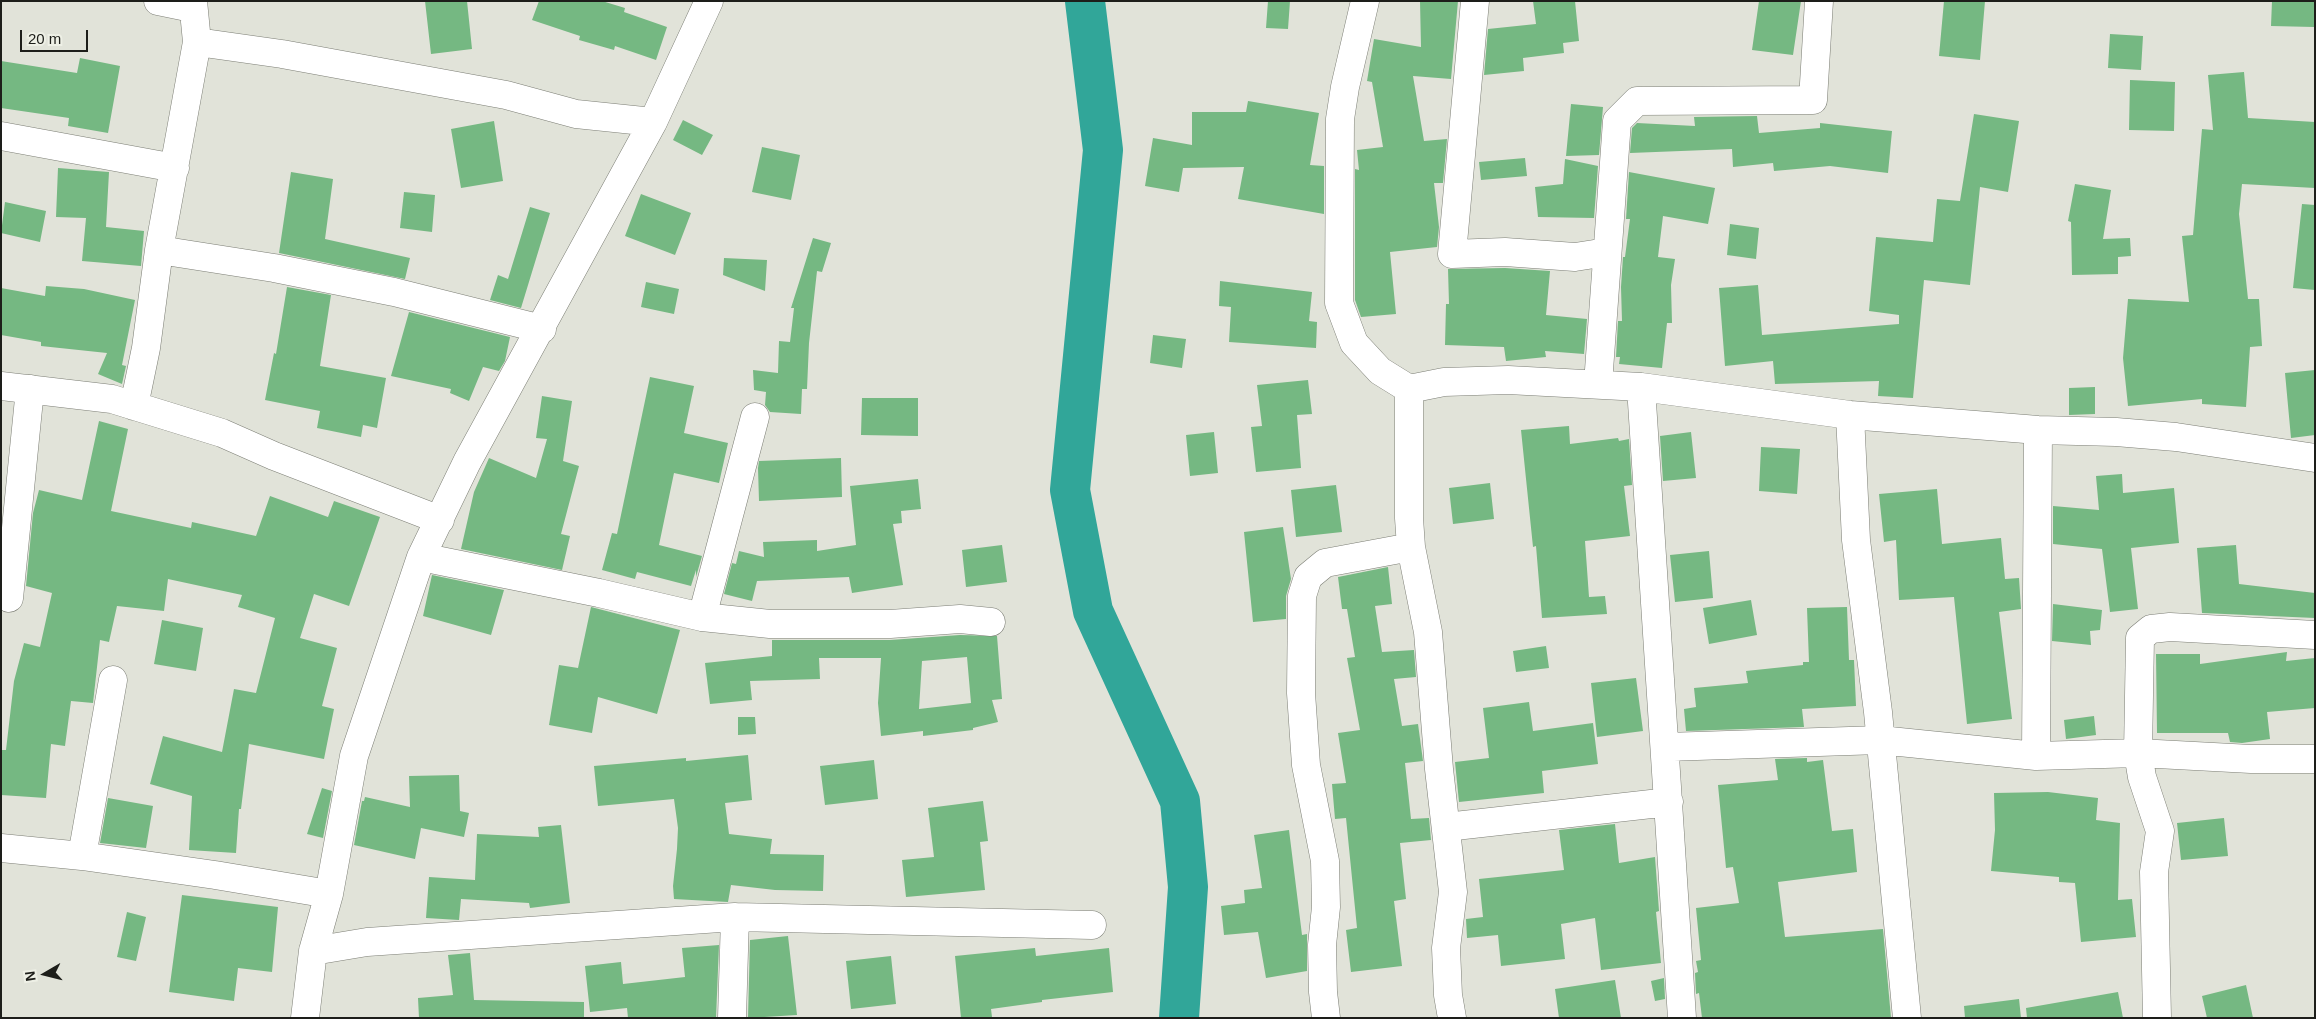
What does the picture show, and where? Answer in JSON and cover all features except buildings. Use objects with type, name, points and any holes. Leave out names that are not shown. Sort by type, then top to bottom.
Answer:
[{"type":"street","points":[[134,406],[146,348],[159,250],[197,42],[193,5],[158,1]]},
{"type":"street","points":[[305,1018],[313,951],[329,894],[354,756],[421,557],[472,454],[542,329],[653,122],[709,1]]},
{"type":"street","points":[[1364,1],[1340,119],[1339,303],[1354,343],[1380,371],[1409,389],[1444,382],[1508,380],[1641,387],[1850,415],[2038,430],[2116,432],[2176,437],[2315,458]]},
{"type":"street","points":[[1475,1],[1452,254],[1505,252],[1575,257],[1607,252]]},
{"type":"street","points":[[1598,384],[1617,121],[1637,101],[1813,100],[1819,1]]},
{"type":"street","points":[[197,42],[282,54],[506,95],[576,114],[653,122]]},
{"type":"street","points":[[1,136],[175,168]]},
{"type":"street","points":[[159,250],[274,268],[394,292],[542,329]]},
{"type":"street","points":[[1575,257],[1605,283]]},
{"type":"street","points":[[1,386],[112,399],[222,433],[274,456],[440,520]]},
{"type":"street","points":[[1641,387],[1666,747],[1682,1018]]},
{"type":"street","points":[[9,598],[30,389]]},
{"type":"street","points":[[1409,389],[1407,433],[1411,547],[1428,632],[1439,769],[1453,892],[1446,948],[1448,995],[1452,1018]]},
{"type":"street","points":[[1850,415],[1856,540],[1880,740],[1907,1018]]},
{"type":"street","points":[[702,617],[755,417]]},
{"type":"street","points":[[2036,756],[2038,430]]},
{"type":"street","points":[[1326,1018],[1322,992],[1322,954],[1326,907],[1325,861],[1306,765],[1301,693],[1302,596],[1308,576],[1325,562],[1411,547]]},
{"type":"street","points":[[421,557],[599,593],[702,617],[770,624],[890,624],[960,619],[991,622]]},
{"type":"street","points":[[2157,1018],[2154,872],[2160,831],[2142,777],[2138,754],[2140,638],[2151,629],[2170,627],[2315,636]]},
{"type":"street","points":[[82,856],[113,680]]},
{"type":"street","points":[[1666,747],[1880,740],[2036,756],[2138,754],[2251,759],[2315,759]]},
{"type":"street","points":[[1446,827],[1669,802]]},
{"type":"street","points":[[1,848],[82,856],[329,894]]},
{"type":"street","points":[[313,951],[367,942],[735,917],[1092,924]]},
{"type":"street","points":[[732,1018],[735,917]]},
{"type":"waterway","points":[[1085,1],[1103,150],[1070,490],[1093,611],[1180,801],[1188,887],[1179,1018]]}]
